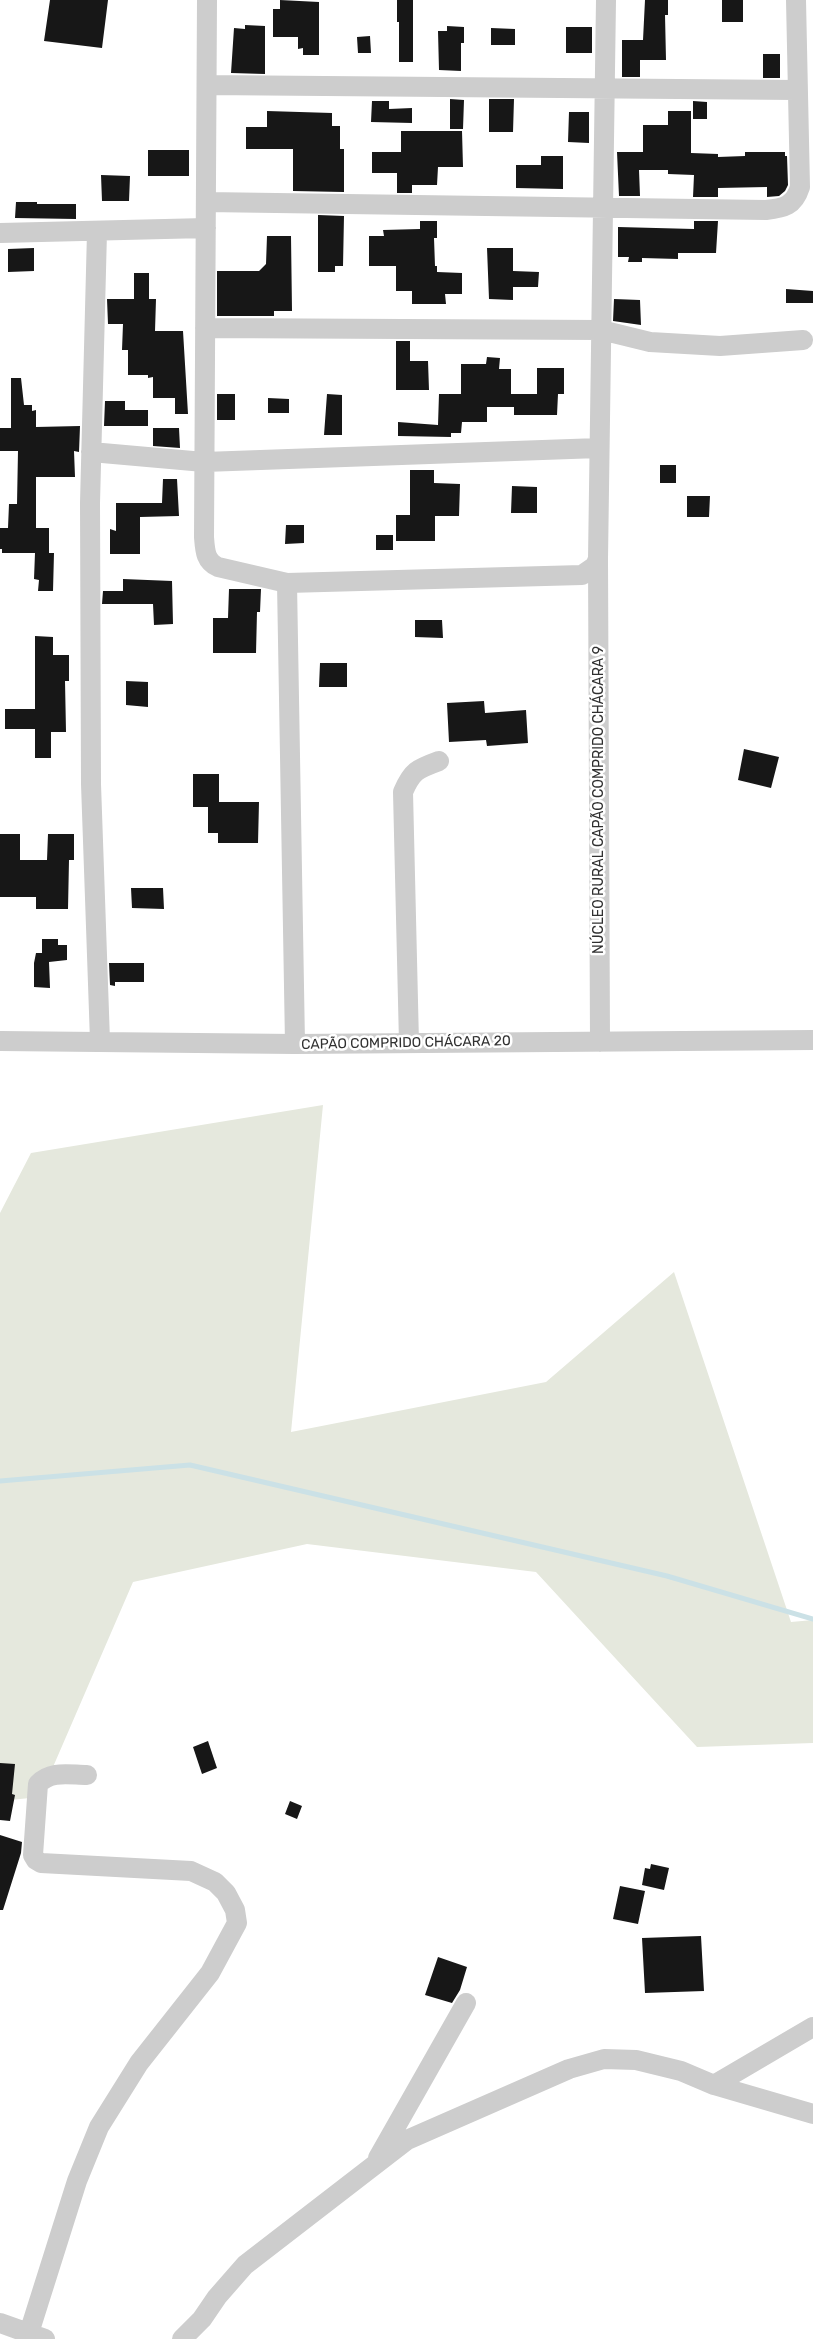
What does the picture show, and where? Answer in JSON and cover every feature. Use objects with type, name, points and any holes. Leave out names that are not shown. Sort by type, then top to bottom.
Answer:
[{"type":"street","points":[[208,0],[204,462],[204,537],[207,557],[212,564],[218,567],[287,583],[582,575],[595,566],[598,559]]},
{"type":"street","name":"NÚCLEO RURAL CAPÃO COMPRIDO CHÁCARA 9","points":[[600,1042],[598,559],[606,0]]},
{"type":"street","points":[[206,202],[602,209],[766,210],[784,208],[792,203],[800,188],[796,90],[796,0]]},
{"type":"street","points":[[207,85],[604,90],[796,90]]},
{"type":"street","points":[[0,233],[206,228]]},
{"type":"street","points":[[97,232],[91,452],[91,784],[100,1041]]},
{"type":"street","points":[[205,328],[601,330],[650,342],[720,346],[803,340]]},
{"type":"street","points":[[91,452],[204,462],[599,448]]},
{"type":"street","points":[[287,583],[295,1044]]},
{"type":"street","points":[[409,1043],[403,792],[411,775],[420,768],[439,761]]},
{"type":"street","name":"CAPÃO COMPRIDO CHÁCARA 20","points":[[0,1041],[295,1044],[813,1040]]},
{"type":"street","points":[[0,2323],[37,2336],[77,2181],[98,2127],[139,2063],[210,1973],[237,1923],[235,1910],[226,1893],[215,1882],[191,1871],[41,1863],[36,1860],[33,1854],[38,1784],[45,1777],[52,1774],[87,1775]]},
{"type":"street","points":[[375,2163],[466,2003]]},
{"type":"street","points":[[714,2085],[813,2027]]},
{"type":"street","points":[[182,2339],[202,2320],[217,2297],[245,2265],[407,2140],[569,2069],[604,2059],[636,2060],[681,2071],[714,2085],[813,2114]]},
{"type":"shaded area","points":[[323,1105],[291,1432],[546,1382],[674,1272],[791,1622],[813,1620],[813,1743],[697,1747],[536,1572],[307,1544],[133,1582],[40,1797],[0,1801],[0,1213],[31,1153]]},
{"type":"building","points":[[50,0],[108,0],[102,48],[44,41]]},
{"type":"building","points":[[280,0],[319,2],[319,55],[303,55],[303,48],[298,49],[298,37],[273,37],[273,9],[280,9]]},
{"type":"building","points":[[397,0],[413,0],[413,62],[399,62]]},
{"type":"building","points":[[645,0],[668,0],[668,15],[665,15],[666,60],[640,60],[640,77],[622,77],[622,40],[643,40]]},
{"type":"building","points":[[722,0],[743,0],[743,22],[722,22]]},
{"type":"building","points":[[245,25],[265,26],[265,74],[231,73],[234,28],[245,29]]},
{"type":"building","points":[[447,26],[464,27],[464,43],[461,43],[461,71],[439,70],[438,31],[447,31]]},
{"type":"building","points":[[566,27],[592,27],[592,53],[566,53]]},
{"type":"building","points":[[491,28],[515,29],[515,45],[491,45]]},
{"type":"building","points":[[370,36],[371,53],[358,53],[357,37]]},
{"type":"building","points":[[763,54],[780,54],[780,78],[763,78]]},
{"type":"building","points":[[450,99],[464,100],[463,129],[450,129]]},
{"type":"building","points":[[489,99],[514,99],[513,132],[489,132]]},
{"type":"building","points":[[372,101],[389,101],[389,109],[412,108],[412,123],[371,122]]},
{"type":"building","points":[[693,101],[707,102],[707,119],[693,119]]},
{"type":"building","points":[[267,111],[332,113],[332,126],[340,126],[340,149],[344,149],[344,192],[293,191],[293,149],[246,149],[246,127],[267,127]]},
{"type":"building","points":[[668,111],[691,111],[691,153],[718,154],[718,157],[745,156],[745,152],[785,152],[785,156],[787,156],[788,185],[785,191],[779,196],[767,197],[767,187],[718,188],[718,197],[693,197],[694,175],[668,174],[668,170],[639,170],[640,196],[619,196],[617,152],[643,152],[643,125],[668,125]]},
{"type":"building","points":[[569,112],[589,112],[589,143],[568,142]]},
{"type":"building","points":[[401,131],[462,131],[463,167],[438,167],[437,185],[412,185],[412,193],[397,193],[397,173],[372,173],[372,152],[401,152]]},
{"type":"building","points":[[148,150],[189,150],[189,176],[148,176]]},
{"type":"building","points":[[541,156],[563,156],[563,189],[516,188],[516,165],[541,165]]},
{"type":"building","points":[[101,175],[130,176],[129,201],[102,201]]},
{"type":"building","points":[[16,202],[76,204],[76,219],[15,218]]},
{"type":"building","points":[[318,215],[344,216],[343,266],[335,266],[335,272],[318,272]]},
{"type":"building","points":[[420,221],[437,221],[437,238],[434,238],[437,272],[462,273],[462,294],[445,294],[446,304],[412,304],[412,291],[396,291],[396,266],[369,266],[369,236],[384,236],[383,230],[420,229]]},
{"type":"building","points":[[694,221],[718,221],[716,253],[678,253],[678,259],[642,258],[642,262],[628,262],[629,257],[618,257],[618,227],[694,229]]},
{"type":"building","points":[[267,236],[291,236],[292,311],[274,311],[274,316],[217,316],[217,271],[259,271],[266,264]]},
{"type":"building","points":[[34,248],[34,271],[8,272],[8,249]]},
{"type":"building","points":[[487,248],[513,248],[513,271],[539,272],[538,287],[513,287],[513,300],[489,299]]},
{"type":"building","points":[[134,273],[149,273],[149,299],[156,299],[155,331],[183,331],[188,414],[175,414],[175,398],[153,398],[153,377],[148,378],[148,375],[128,375],[128,350],[122,350],[123,324],[108,324],[107,299],[134,299]]},
{"type":"building","points":[[786,289],[813,291],[813,303],[786,303]]},
{"type":"building","points":[[614,299],[640,300],[641,325],[613,321]]},
{"type":"building","points":[[396,341],[410,341],[410,361],[428,361],[429,390],[396,390]]},
{"type":"building","points":[[487,357],[500,358],[499,369],[511,369],[511,394],[537,394],[537,368],[564,368],[564,394],[558,394],[557,415],[514,415],[514,407],[487,407],[487,422],[462,422],[461,433],[451,433],[451,437],[398,436],[398,422],[438,425],[439,394],[461,394],[461,364],[486,364]]},
{"type":"building","points":[[11,378],[21,378],[24,405],[32,405],[32,411],[36,410],[36,427],[80,426],[79,452],[74,451],[75,477],[36,477],[36,528],[49,528],[49,553],[54,553],[53,591],[38,591],[39,580],[34,579],[35,553],[2,553],[2,549],[0,549],[0,528],[8,528],[9,504],[17,504],[18,451],[0,451],[0,428],[11,428]]},
{"type":"building","points":[[217,394],[235,394],[235,420],[217,420]]},
{"type":"building","points":[[327,394],[342,395],[342,435],[324,435]]},
{"type":"building","points":[[268,398],[289,399],[289,413],[268,413]]},
{"type":"building","points":[[105,401],[125,401],[125,410],[148,410],[148,426],[104,426]]},
{"type":"building","points":[[153,428],[179,428],[180,448],[153,446]]},
{"type":"building","points":[[660,465],[676,465],[676,483],[660,483]]},
{"type":"building","points":[[410,470],[434,470],[434,483],[460,484],[459,516],[435,516],[435,541],[396,541],[396,515],[410,515]]},
{"type":"building","points":[[163,479],[177,479],[179,516],[140,517],[140,554],[110,554],[110,529],[116,531],[116,503],[162,503]]},
{"type":"building","points":[[512,486],[537,487],[537,513],[511,513]]},
{"type":"building","points":[[687,496],[710,496],[709,517],[687,517]]},
{"type":"building","points":[[286,525],[304,525],[304,543],[285,544]]},
{"type":"building","points":[[376,535],[393,535],[393,550],[376,550]]},
{"type":"building","points":[[123,579],[172,581],[173,624],[154,625],[153,604],[102,604],[103,591],[123,591]]},
{"type":"building","points":[[229,589],[261,589],[260,612],[257,612],[256,653],[213,653],[213,618],[228,618]]},
{"type":"building","points":[[415,620],[442,620],[443,638],[415,637]]},
{"type":"building","points":[[35,636],[53,637],[53,655],[69,655],[69,681],[65,681],[66,732],[51,732],[51,758],[35,758],[35,729],[5,729],[5,709],[35,709]]},
{"type":"building","points":[[320,663],[347,663],[347,687],[319,687]]},
{"type":"building","points":[[126,681],[148,682],[148,707],[126,705]]},
{"type":"building","points":[[484,701],[485,713],[526,710],[528,743],[487,746],[486,740],[449,742],[447,703]]},
{"type":"building","points":[[744,749],[779,757],[771,788],[738,780]]},
{"type":"building","points":[[193,774],[219,774],[219,802],[259,802],[258,843],[218,843],[218,833],[208,833],[208,807],[193,807]]},
{"type":"building","points":[[0,834],[20,834],[20,860],[47,860],[48,834],[74,834],[74,860],[69,860],[68,909],[36,909],[36,897],[0,897]]},
{"type":"building","points":[[131,888],[163,888],[164,909],[132,908]]},
{"type":"building","points":[[42,939],[58,939],[58,945],[67,945],[67,960],[49,962],[50,988],[34,987],[34,963],[36,953],[42,953]]},
{"type":"building","points":[[109,963],[144,963],[144,982],[115,982],[115,986],[110,985]]},
{"type":"building","points":[[208,1741],[217,1768],[202,1774],[193,1747]]},
{"type":"building","points":[[0,1763],[15,1764],[12,1794],[15,1795],[10,1821],[0,1820]]},
{"type":"building","points":[[290,1801],[302,1806],[297,1819],[285,1814]]},
{"type":"building","points":[[0,1835],[22,1842],[21,1853],[3,1910],[0,1910]]},
{"type":"building","points":[[651,1864],[669,1868],[664,1890],[642,1885],[645,1868],[650,1869]]},
{"type":"building","points":[[620,1886],[645,1891],[638,1924],[613,1919]]},
{"type":"building","points":[[701,1936],[704,1991],[645,1993],[642,1938]]},
{"type":"building","points":[[438,1957],[467,1967],[460,1990],[452,2003],[425,1995]]},
{"type":"waterway","points":[[0,1481],[190,1465],[667,1576],[813,1619]]}]
